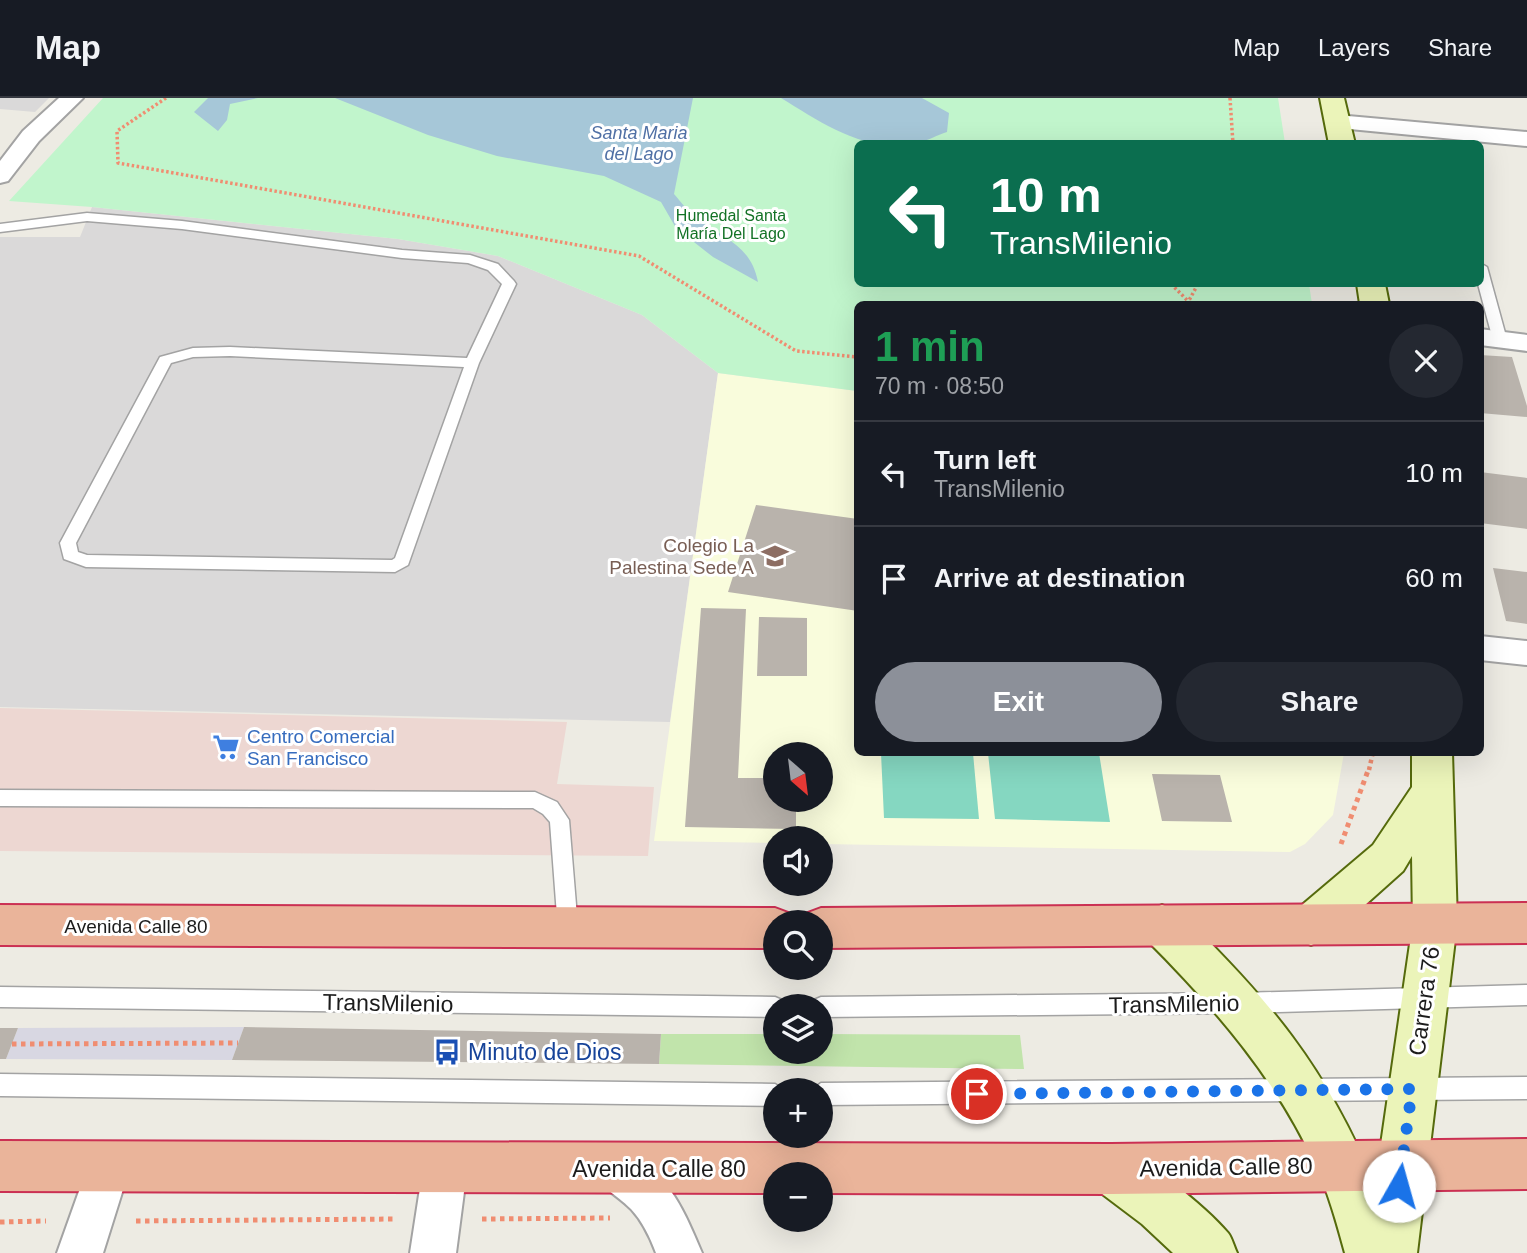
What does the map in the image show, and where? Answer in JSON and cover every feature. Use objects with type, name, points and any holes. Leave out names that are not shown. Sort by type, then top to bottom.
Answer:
[{"type":"highway","points":[[833,928],[1527,923]]},
{"type":"highway","name":"Avenida Calle 80","points":[[0,925],[763,928]]},
{"type":"highway","name":"Avenida Calle 80","points":[[0,1166],[1111,1170],[1527,1164]]},
{"type":"main road","name":"Carrera 76","points":[[1391,1253],[1435,923],[1433,771]]},
{"type":"main road","name":"Carrera 76","points":[[1311,925],[1388,859],[1433,771]]},
{"type":"main road","points":[[1162,925],[1240,1003],[1305,1090],[1343,1165],[1363,1219],[1371,1253]]},
{"type":"main road","points":[[1111,1170],[1160,1206],[1211,1253]]},
{"type":"street","points":[[0,176],[32,136],[72,98]]},
{"type":"street","points":[[1337,121],[1527,139]]},
{"type":"street","points":[[1490,339],[1527,343]]},
{"type":"street","points":[[1484,648],[1527,653]]},
{"type":"street","points":[[85,1237],[108,1167]]},
{"type":"street","points":[[435,1236],[445,1169]]},
{"type":"street","points":[[615,1169],[646,1190],[672,1235]]},
{"type":"lane","points":[[0,228],[87,217],[182,225],[402,254],[470,259],[493,268],[509,285],[472,363],[402,561],[395,566],[86,561],[70,555],[68,543],[165,360],[174,355],[187,352],[253,353],[472,363]]},
{"type":"lane","points":[[1483,287],[1490,339]]},
{"type":"lane","points":[[0,798],[535,800],[550,808],[559,820],[568,929]]},
{"type":"lane","name":"TransMilenio","points":[[833,1007],[1240,1003],[1527,996]]},
{"type":"lane","name":"TransMilenio","points":[[0,997],[763,1007]]},
{"type":"lane","points":[[0,1085],[763,1095]]},
{"type":"lane","points":[[833,1094],[1527,1088]]},
{"type":"path","points":[[1230,98],[1233,140]]},
{"type":"path","points":[[1174,287],[1186,301]]},
{"type":"path","points":[[1333,855],[1341,844],[1366,783],[1372,756]]},
{"type":"path","points":[[12,1044],[238,1044]]},
{"type":"path","points":[[0,1222],[85,1237],[672,1235]]},
{"type":"shaded area","points":[[0,98],[49,98],[35,112],[0,109]]},
{"type":"shaded area","points":[[92,207],[398,239],[498,256],[642,315],[718,373],[670,722],[0,707],[0,237],[80,237]]},
{"type":"shaded area","name":"Colegio La Palestina Sede A","points":[[718,373],[854,391],[854,756],[1343,756],[1333,815],[1305,844],[1290,852],[833,844],[833,826],[763,826],[763,843],[654,841]]},
{"type":"shaded area","points":[[0,708],[567,722],[557,784],[654,787],[648,856],[0,851]]},
{"type":"shaded area","points":[[244,1027],[232,1060],[6,1059],[18,1028]]},
{"type":"green space","name":"Humedal Santa María Del Lago","points":[[103,98],[1278,98],[1285,140],[854,140],[854,287],[1309,287],[1312,301],[854,301],[854,391],[718,373],[642,315],[498,256],[398,239],[9,201]]},
{"type":"green space","points":[[881,756],[973,756],[979,819],[884,818]]},
{"type":"green space","points":[[988,756],[1099,756],[1110,822],[995,819]]},
{"type":"green space","points":[[661,1034],[763,1034],[763,1064],[833,1064],[833,1034],[1020,1035],[1024,1069],[659,1064]]},
{"type":"water","points":[[208,98],[258,98],[230,104],[227,120],[218,131],[194,112]]},
{"type":"water","name":"Santa Maria del Lago","points":[[335,98],[693,98],[674,194],[694,216],[743,251],[758,282],[713,257],[676,228],[661,202],[604,176],[497,156],[428,135]]},
{"type":"water","points":[[781,98],[922,98],[949,113],[947,132],[927,140],[862,140],[812,117]]},
{"type":"building","points":[[1484,355],[1512,357],[1527,406],[1527,417],[1484,413]]},
{"type":"building","points":[[1484,473],[1527,478],[1527,529],[1484,524]]},
{"type":"building","points":[[756,505],[854,518],[854,610],[728,592]]},
{"type":"building","points":[[1493,568],[1527,572],[1527,624],[1506,621]]},
{"type":"building","points":[[701,608],[746,609],[738,778],[763,778],[763,812],[796,812],[796,826],[763,826],[763,828],[685,827]]},
{"type":"building","points":[[759,617],[807,618],[807,676],[757,676]]},
{"type":"building","points":[[1152,774],[1220,775],[1232,822],[1162,821]]},
{"type":"building","name":"Minuto de Dios","points":[[244,1027],[661,1034],[659,1064],[232,1060]]},
{"type":"building","points":[[0,1028],[18,1028],[6,1059],[0,1059]]},
{"type":"place","name":"Colegio La Palestina Sede A","points":[[775,556]]},
{"type":"place","name":"Centro Comercial San Francisco","points":[[226,747]]},
{"type":"place","name":"Minuto de Dios","points":[[447,1052]]},
{"type":"route","points":[[977,1094],[1412,1089],[1399,1186]]}]
